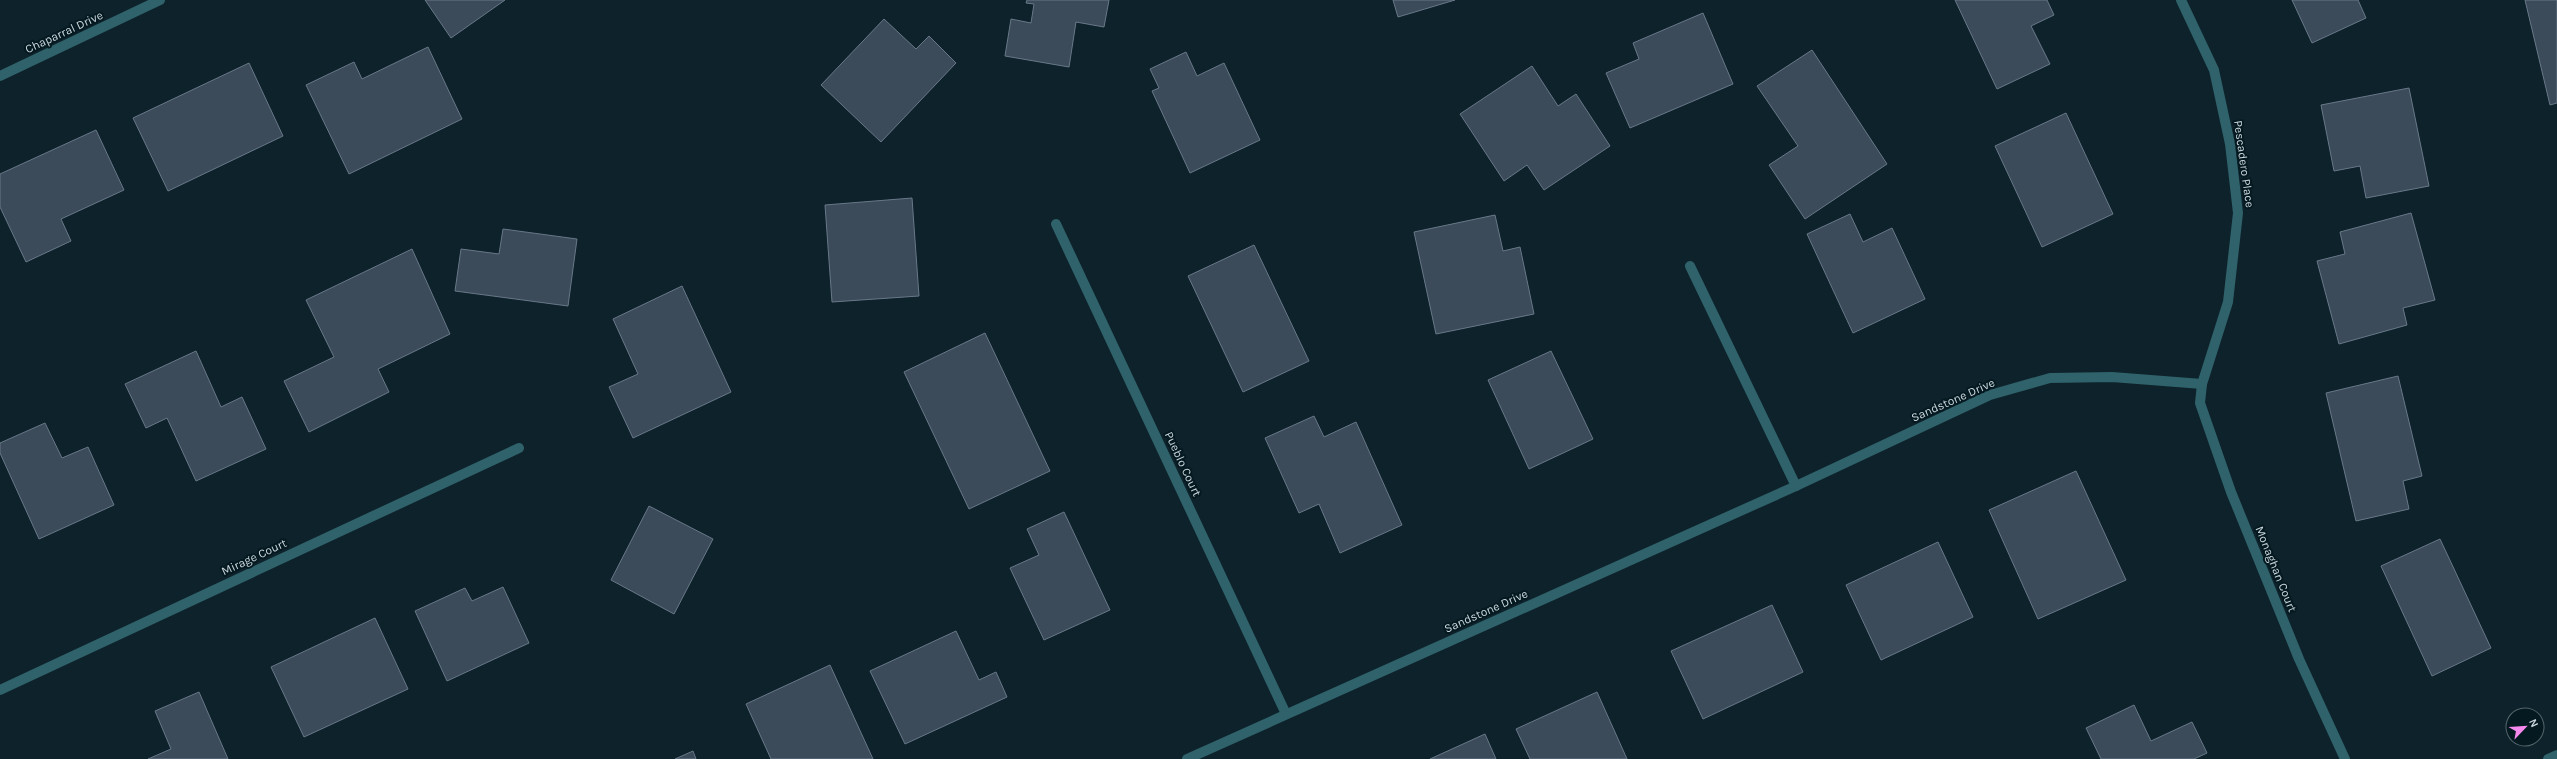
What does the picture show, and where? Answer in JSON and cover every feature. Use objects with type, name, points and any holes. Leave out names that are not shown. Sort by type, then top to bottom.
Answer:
[{"type":"street","name":"Chaparral Drive","points":[[0,76],[160,0]]},
{"type":"street","name":"Pescadero Place","points":[[2181,0],[2214,70],[2230,144],[2238,213],[2228,302],[2202,384]]},
{"type":"street","name":"Pueblo Court","points":[[1056,224],[1286,714]]},
{"type":"street","points":[[1690,266],[1796,486]]},
{"type":"street","name":"Sandstone Drive","points":[[1187,759],[1796,486],[1990,395],[2050,378],[2112,376],[2202,384]]},
{"type":"street","name":"Monaghan Court","points":[[2202,384],[2200,403],[2230,492],[2299,659],[2345,759]]},
{"type":"street","name":"Mirage Court","points":[[0,690],[519,448]]},
{"type":"street","points":[[2548,759],[2557,755]]},
{"type":"building","points":[[425,0],[505,0],[451,38]]},
{"type":"building","points":[[1027,0],[1109,0],[1104,27],[1076,22],[1069,67],[1005,56],[1011,19],[1031,23],[1034,4],[1026,3]]},
{"type":"building","points":[[1393,0],[1455,0],[1398,17]]},
{"type":"building","points":[[1955,0],[2047,0],[2054,15],[2031,26],[2050,64],[1997,89]]},
{"type":"building","points":[[2292,0],[2358,0],[2366,18],[2312,43]]},
{"type":"building","points":[[2525,0],[2557,0],[2557,103],[2550,105]]},
{"type":"building","points":[[1703,13],[1733,84],[1630,128],[1606,73],[1639,59],[1633,43]]},
{"type":"building","points":[[884,19],[916,49],[929,36],[956,63],[881,142],[821,85]]},
{"type":"building","points":[[428,47],[462,119],[349,174],[306,85],[354,62],[362,79]]},
{"type":"building","points":[[1812,50],[1887,164],[1805,219],[1769,165],[1798,146],[1757,86]]},
{"type":"building","points":[[1186,52],[1197,76],[1224,63],[1260,140],[1190,173],[1152,91],[1159,88],[1150,69]]},
{"type":"building","points":[[249,63],[283,136],[168,191],[133,118]]},
{"type":"building","points":[[1532,66],[1558,106],[1576,94],[1610,146],[1544,190],[1527,165],[1504,181],[1460,114]]},
{"type":"building","points":[[2409,88],[2429,186],[2366,198],[2360,166],[2334,171],[2321,105]]},
{"type":"building","points":[[2066,113],[2113,214],[2042,247],[1995,146]]},
{"type":"building","points":[[96,130],[124,190],[61,219],[71,241],[26,262],[0,207],[0,174]]},
{"type":"building","points":[[912,198],[919,296],[832,302],[825,205]]},
{"type":"building","points":[[2411,213],[2435,300],[2403,308],[2407,325],[2339,344],[2317,261],[2345,254],[2340,232]]},
{"type":"building","points":[[1850,214],[1863,242],[1892,228],[1925,299],[1853,333],[1807,234]]},
{"type":"building","points":[[1495,215],[1503,251],[1520,247],[1534,314],[1436,334],[1414,232]]},
{"type":"building","points":[[503,229],[577,239],[568,306],[455,291],[461,249],[499,254]]},
{"type":"building","points":[[1254,245],[1309,361],[1243,392],[1188,276]]},
{"type":"building","points":[[412,249],[450,334],[378,369],[389,392],[309,432],[284,381],[334,357],[306,300]]},
{"type":"building","points":[[682,286],[731,392],[633,438],[609,387],[638,374],[613,319]]},
{"type":"building","points":[[985,333],[1050,471],[969,509],[904,372]]},
{"type":"building","points":[[196,351],[221,407],[242,397],[266,449],[196,481],[167,418],[146,428],[125,384]]},
{"type":"building","points":[[1551,351],[1593,439],[1529,469],[1488,380]]},
{"type":"building","points":[[2398,376],[2422,476],[2403,481],[2409,509],[2356,521],[2326,393]]},
{"type":"building","points":[[1314,416],[1324,437],[1356,422],[1402,525],[1340,553],[1319,504],[1299,513],[1265,438]]},
{"type":"building","points":[[45,423],[62,458],[88,447],[114,505],[39,539],[0,453],[0,443]]},
{"type":"building","points":[[2076,471],[2126,580],[2038,619],[1989,510]]},
{"type":"building","points":[[649,506],[713,539],[674,614],[611,580]]},
{"type":"building","points":[[1064,512],[1110,610],[1044,640],[1010,568],[1039,555],[1027,529]]},
{"type":"building","points":[[2440,539],[2491,648],[2432,676],[2381,566]]},
{"type":"building","points":[[1938,542],[1973,617],[1881,660],[1846,585]]},
{"type":"building","points":[[503,587],[529,643],[447,681],[415,611],[465,588],[472,601]]},
{"type":"building","points":[[1772,605],[1803,672],[1703,719],[1671,651]]},
{"type":"building","points":[[375,618],[408,689],[304,737],[271,667]]},
{"type":"building","points":[[956,631],[979,680],[996,672],[1007,697],[905,744],[870,671]]},
{"type":"building","points":[[830,665],[873,759],[771,759],[746,704]]},
{"type":"building","points":[[199,692],[228,759],[148,759],[171,749],[155,711]]},
{"type":"building","points":[[1597,692],[1627,759],[1530,759],[1516,729]]},
{"type":"building","points":[[2134,705],[2151,741],[2192,722],[2207,753],[2194,759],[2101,759],[2086,728]]},
{"type":"building","points":[[1485,734],[1496,759],[1430,759]]},
{"type":"building","points":[[693,751],[696,759],[675,759]]}]
